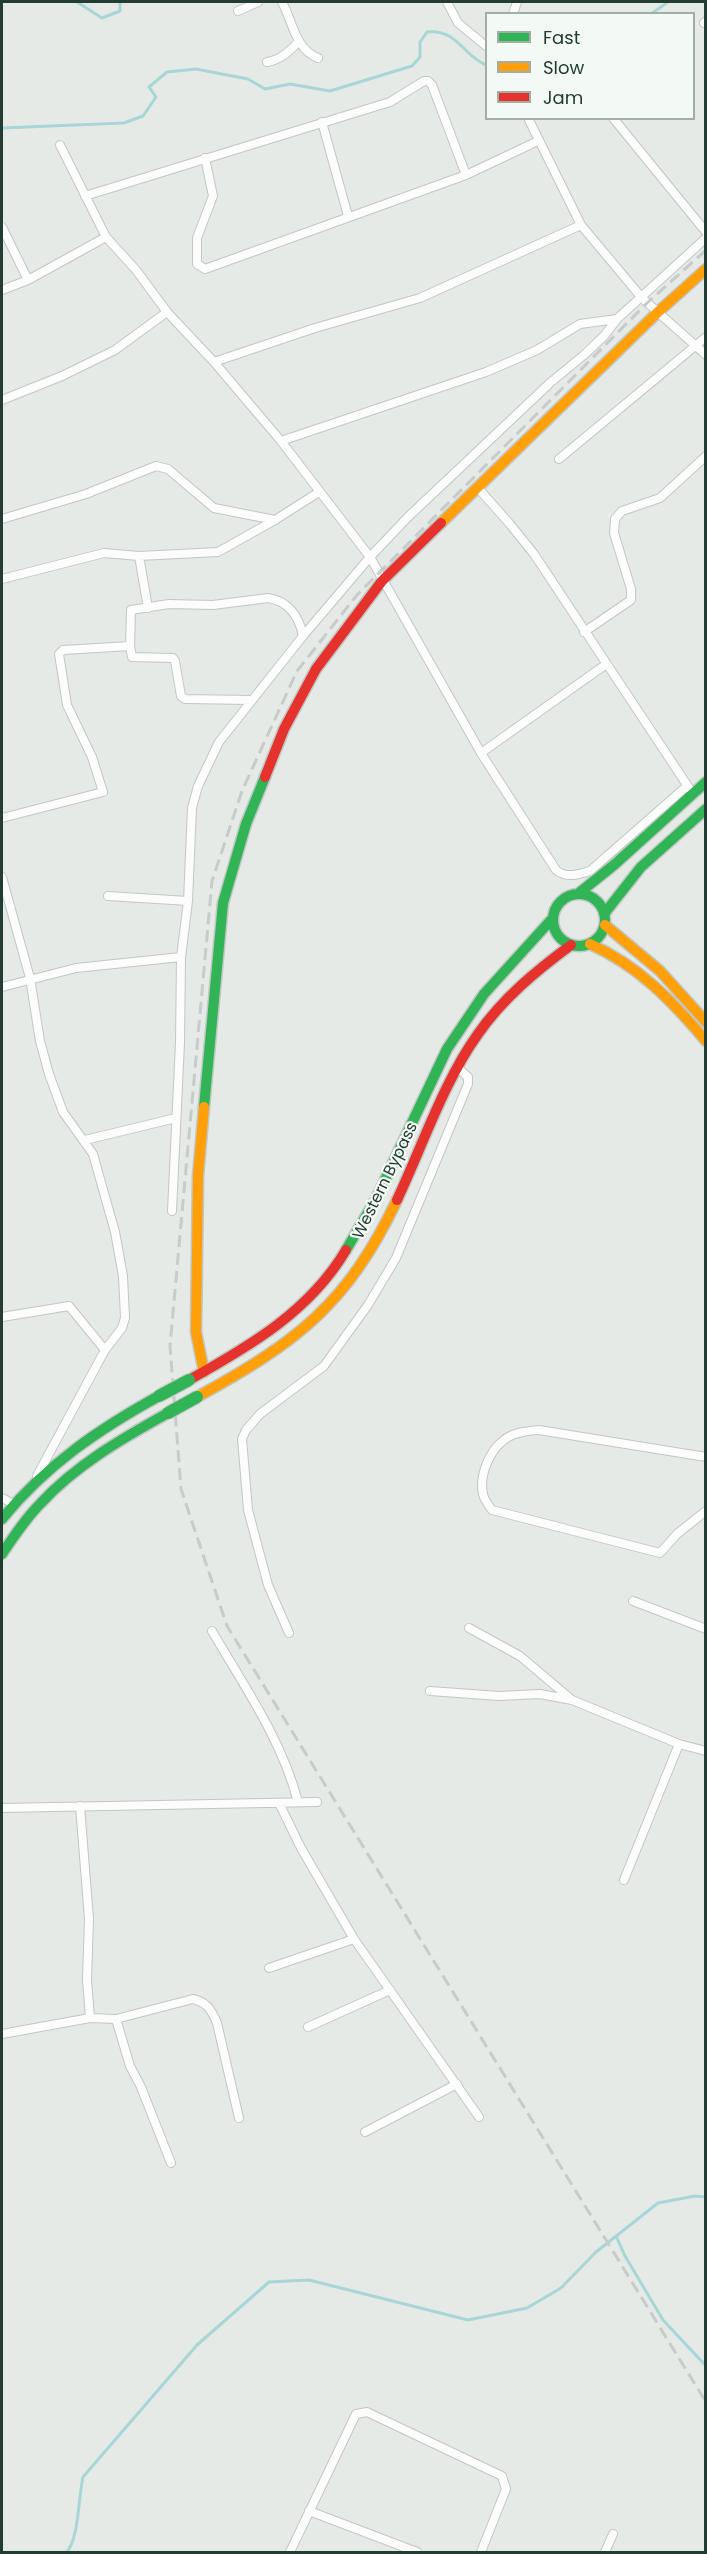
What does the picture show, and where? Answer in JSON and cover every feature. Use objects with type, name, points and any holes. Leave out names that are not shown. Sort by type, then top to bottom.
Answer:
[{"type":"main road","points":[[204,1372],[196,1332],[198,1176],[224,903],[246,825],[284,729],[316,669],[382,581],[705,269]]},
{"type":"main road","points":[[705,783],[690,790],[615,865],[579,892],[560,901],[552,920],[559,937],[571,945],[590,944],[615,955],[642,972],[666,994],[705,1041]]},
{"type":"main road","points":[[590,944],[598,938],[604,920],[641,867],[705,809]]},
{"type":"main road","points":[[579,892],[598,902],[604,920],[660,971],[705,1022]]},
{"type":"main road","name":"Western Bypass","points":[[2,1519],[34,1482],[90,1436],[236,1354],[289,1318],[335,1269],[376,1199],[447,1049],[484,994],[552,920]]},
{"type":"main road","name":"Western Bypass","points":[[2,1554],[26,1519],[72,1474],[168,1413],[273,1353],[298,1336],[326,1310],[353,1277],[389,1217],[458,1068],[476,1037],[498,1008],[537,971],[571,945]]},
{"type":"street","points":[[238,11],[258,2]]},
{"type":"street","points":[[282,2],[292,20],[298,42],[312,56],[318,58]]},
{"type":"street","points":[[447,2],[458,22],[485,45]]},
{"type":"street","points":[[267,62],[276,61],[298,42]]},
{"type":"street","points":[[84,196],[390,102],[424,81],[432,85],[465,175]]},
{"type":"street","points":[[529,120],[581,225],[642,298],[705,355]]},
{"type":"street","points":[[615,120],[705,232]]},
{"type":"street","points":[[322,122],[348,216]]},
{"type":"street","points":[[205,158],[213,196],[197,238],[197,264],[200,268],[205,269],[465,175],[538,141]]},
{"type":"street","points":[[60,145],[106,237],[136,270],[167,312],[214,362],[281,441],[370,557],[481,753],[556,870],[562,875],[573,876],[590,871],[690,790],[605,665],[534,554],[478,488]]},
{"type":"street","points":[[214,362],[315,328],[420,298],[581,225]]},
{"type":"street","points":[[2,227],[28,280]]},
{"type":"street","points":[[2,290],[28,280],[106,237]]},
{"type":"street","points":[[172,1211],[180,1043],[181,957],[188,901],[192,808],[198,786],[219,742],[303,636],[370,557],[459,469],[551,382],[584,355],[604,336],[617,319],[705,238]]},
{"type":"street","points":[[2,400],[62,376],[115,350],[167,312]]},
{"type":"street","points":[[281,441],[486,372],[537,350],[580,324],[617,319]]},
{"type":"street","points":[[559,459],[705,337]]},
{"type":"street","points":[[584,632],[631,600],[631,589],[614,532],[615,519],[622,511],[660,498],[705,456]]},
{"type":"street","points":[[2,519],[86,494],[156,466],[168,469],[214,508],[275,520]]},
{"type":"street","points":[[2,579],[104,553],[139,556],[218,552],[320,492]]},
{"type":"street","points":[[139,556],[148,608]]},
{"type":"street","points":[[251,700],[185,699],[182,696],[175,661],[170,656],[135,658],[131,654],[130,612],[132,609],[169,604],[213,605],[276,599],[294,613],[301,623],[303,636]]},
{"type":"street","points":[[2,818],[103,792],[92,757],[67,705],[59,654],[63,650],[130,646]]},
{"type":"street","points":[[481,753],[605,665]]},
{"type":"street","points":[[2,877],[30,978],[40,1041],[49,1074],[63,1112],[85,1140],[99,1172],[115,1232],[123,1276],[125,1318],[122,1328],[105,1350],[34,1482]]},
{"type":"street","points":[[108,896],[188,901]]},
{"type":"street","points":[[2,987],[76,968],[181,957]]},
{"type":"street","points":[[289,1633],[268,1585],[248,1510],[242,1439],[246,1430],[260,1414],[324,1366],[368,1305],[396,1258],[468,1084],[468,1077],[458,1068]]},
{"type":"street","points":[[85,1140],[176,1118]]},
{"type":"street","points":[[2,1317],[69,1306],[105,1350]]},
{"type":"street","points":[[705,1457],[539,1430],[523,1432],[504,1439],[490,1456],[483,1474],[483,1495],[492,1510],[660,1553],[676,1534],[705,1511]]},
{"type":"street","points":[[2,1498],[14,1504]]},
{"type":"street","points":[[633,1600],[705,1629]]},
{"type":"street","points":[[469,1628],[520,1656],[572,1700]]},
{"type":"street","points":[[212,1631],[277,1742],[290,1773],[298,1802]]},
{"type":"street","points":[[430,1691],[499,1696],[540,1694],[572,1700],[680,1744],[705,1750]]},
{"type":"street","points":[[624,1880],[680,1744]]},
{"type":"street","points":[[2,1808],[317,1802]]},
{"type":"street","points":[[279,1803],[354,1939],[479,2117]]},
{"type":"street","points":[[80,1806],[89,1918],[87,1980],[90,2018]]},
{"type":"street","points":[[270,1968],[354,1939]]},
{"type":"street","points":[[308,2027],[390,1990]]},
{"type":"street","points":[[2,2034],[90,2018],[116,2019],[193,1999],[206,2004],[217,2023],[239,2118]]},
{"type":"street","points":[[116,2019],[129,2066],[141,2087],[171,2163]]},
{"type":"street","points":[[364,2133],[456,2084]]},
{"type":"street","points":[[290,2553],[356,2414],[367,2412],[502,2476],[506,2489],[481,2553]]},
{"type":"street","points":[[309,2511],[417,2553]]},
{"type":"street","points":[[605,2553],[613,2534]]},
{"type":"waterway","points":[[77,2],[102,18],[120,11],[120,2]]},
{"type":"waterway","points":[[654,12],[668,2]]},
{"type":"waterway","points":[[2,128],[124,123],[143,116],[156,97],[149,87],[167,72],[196,69],[248,79],[265,89],[290,84],[330,91],[412,66],[420,57],[420,42],[427,32],[446,35],[485,64]]},
{"type":"waterway","points":[[67,2552],[76,2528],[83,2477],[197,2345],[269,2282],[309,2280],[468,2320],[527,2308],[561,2288],[596,2252],[658,2203],[695,2196],[706,2197]]},
{"type":"waterway","points":[[616,2236],[625,2256],[663,2320],[706,2366]]},
{"type":"railway","points":[[706,250],[647,303],[357,595],[297,671],[242,791],[212,881],[170,1346],[181,1489],[227,1626],[706,2402]]},
{"type":"traffic: fast","points":[[204,1107],[223,903],[246,824],[265,777]]},
{"type":"traffic: fast","points":[[579,893],[614,865],[706,782]]},
{"type":"traffic: fast","points":[[604,914],[641,867],[706,809]]},
{"type":"traffic: fast","points":[[574,894],[584,894],[598,901],[605,920],[598,939],[584,946],[574,946],[564,942],[557,935],[553,925],[553,915],[557,905],[564,898],[574,894]]},
{"type":"traffic: fast","points":[[346,1250],[376,1199],[447,1049],[484,994],[551,920]]},
{"type":"traffic: fast","points":[[159,1396],[189,1380]]},
{"type":"traffic: fast","points":[[2,1519],[37,1482],[74,1450],[159,1396]]},
{"type":"traffic: fast","points":[[168,1413],[197,1397]]},
{"type":"traffic: fast","points":[[2,1554],[30,1515],[69,1476],[117,1442],[168,1413]]},
{"type":"traffic: slow","points":[[441,523],[658,312],[706,269]]},
{"type":"traffic: slow","points":[[605,925],[660,971],[706,1022]]},
{"type":"traffic: slow","points":[[590,944],[624,963],[654,986],[706,1041]]},
{"type":"traffic: slow","points":[[204,1107],[198,1176],[196,1332],[204,1372]]},
{"type":"traffic: slow","points":[[197,1397],[263,1358],[316,1317],[359,1267],[397,1200]]},
{"type":"traffic: jam","points":[[265,777],[284,729],[316,669],[382,581],[441,523]]},
{"type":"traffic: jam","points":[[397,1200],[444,1093],[478,1034],[521,986],[571,945]]},
{"type":"traffic: jam","points":[[189,1380],[256,1340],[297,1309],[331,1272],[346,1250]]}]
